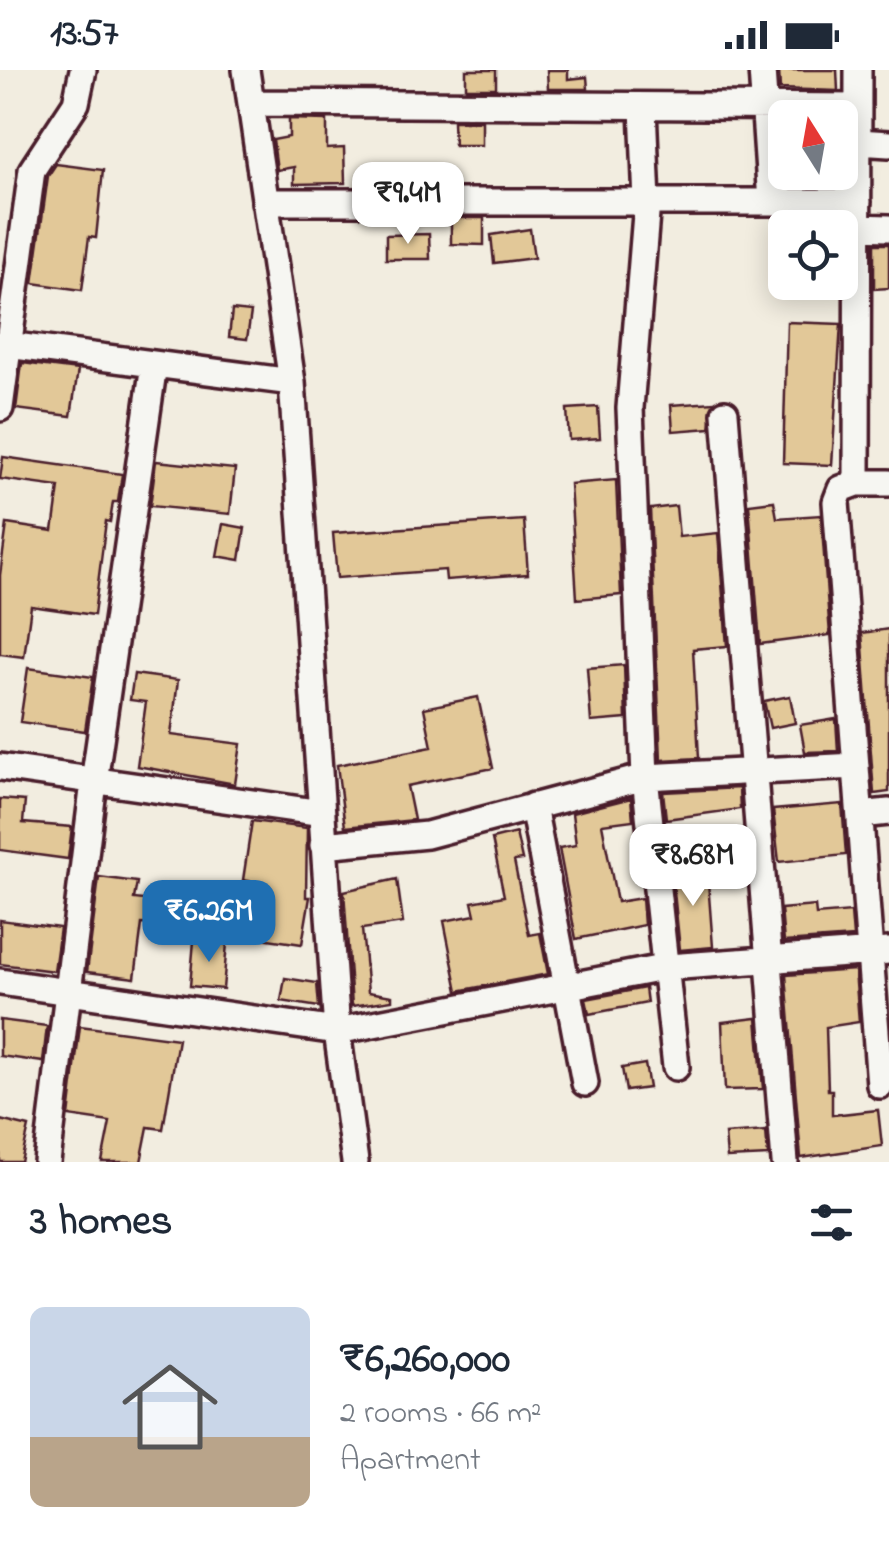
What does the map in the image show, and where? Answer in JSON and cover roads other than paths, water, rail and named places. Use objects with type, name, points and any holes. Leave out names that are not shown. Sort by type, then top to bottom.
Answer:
[{"type":"street","points":[[0,408],[4,345],[32,170],[76,103],[83,70]]},
{"type":"street","points":[[246,70],[292,382],[337,1031],[355,1162]]},
{"type":"street","points":[[762,70],[771,202]]},
{"type":"street","points":[[858,70],[858,100]]},
{"type":"street","points":[[253,102],[768,108]]},
{"type":"street","points":[[644,108],[647,202],[630,408],[645,777],[676,1067]]},
{"type":"street","points":[[858,142],[889,144]]},
{"type":"street","points":[[265,202],[771,202],[829,210]]},
{"type":"street","points":[[858,214],[889,228]]},
{"type":"street","points":[[857,483],[858,300]]},
{"type":"street","points":[[4,345],[292,382]]},
{"type":"street","points":[[48,1162],[94,782],[154,364]]},
{"type":"street","points":[[724,413],[784,1162]]},
{"type":"street","points":[[880,1084],[880,951],[860,816],[836,502],[840,489],[857,483],[889,483]]},
{"type":"street","points":[[323,845],[427,835],[645,777],[856,766]]},
{"type":"street","points":[[0,768],[322,814]]},
{"type":"street","points":[[532,806],[584,1083]]},
{"type":"street","points":[[860,816],[889,812]]},
{"type":"street","points":[[0,982],[337,1031],[668,967],[880,951]]}]
